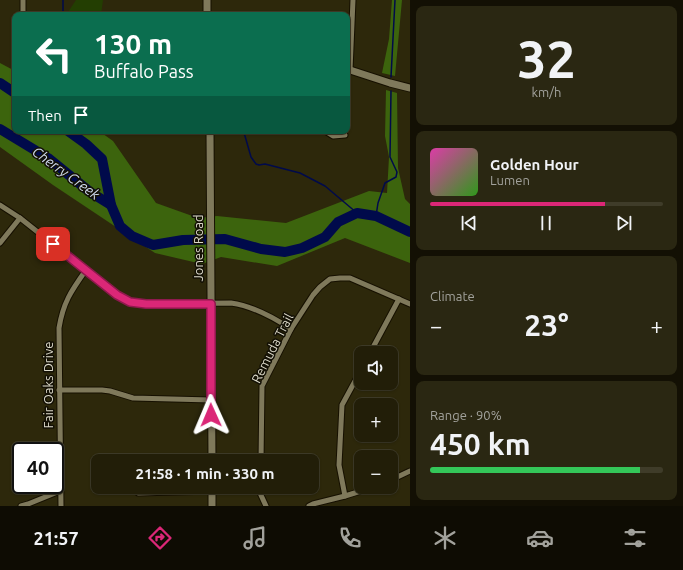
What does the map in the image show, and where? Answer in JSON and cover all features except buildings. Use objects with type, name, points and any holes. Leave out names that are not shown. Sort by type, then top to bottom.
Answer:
[{"type":"street","points":[[23,0],[23,12]]},
{"type":"street","points":[[207,0],[207,12]]},
{"type":"street","points":[[350,42],[353,0]]},
{"type":"street","points":[[350,71],[410,88]]},
{"type":"street","name":"Jones Road","points":[[210,134],[212,454]]},
{"type":"street","points":[[329,134],[333,136],[345,135]]},
{"type":"street","points":[[0,204],[20,218],[117,295],[130,302],[146,304],[241,304],[254,308],[280,321],[291,329]]},
{"type":"street","points":[[0,243],[20,218]]},
{"type":"street","name":"Fair Oaks Drive","points":[[60,442],[59,338],[61,316],[68,296],[86,270]]},
{"type":"street","name":"Remuda Trail","points":[[260,454],[262,386],[291,329],[313,295],[320,287],[330,279],[350,278],[399,299]]},
{"type":"street","points":[[374,346],[399,299],[410,304]]},
{"type":"street","points":[[345,496],[339,465],[342,405],[354,383]]},
{"type":"street","points":[[59,390],[102,390],[133,398],[211,400]]},
{"type":"street","points":[[398,477],[410,471]]},
{"type":"street","points":[[309,506],[354,493]]},
{"type":"street","points":[[21,506],[53,494]]},
{"type":"street","name":"Fair Oaks Drive","points":[[60,494],[61,506]]},
{"type":"street","points":[[212,494],[212,506]]},
{"type":"street","points":[[260,494],[266,506]]},
{"type":"green space","points":[[76,0],[103,0],[101,12],[68,12]]},
{"type":"green space","points":[[392,0],[402,0],[395,76],[382,73],[389,39]]},
{"type":"green space","points":[[0,63],[12,69],[12,134],[103,134],[113,141],[156,203],[198,218],[217,216],[286,223],[369,191],[387,193],[389,157],[385,136],[386,90],[397,93],[398,168],[405,199],[410,204],[410,263],[345,238],[277,266],[221,257],[202,264],[155,253],[53,185],[0,147]]},
{"type":"waterway","points":[[63,0],[63,12]]},
{"type":"waterway","points":[[391,77],[395,0]]},
{"type":"waterway","points":[[0,83],[12,91]]},
{"type":"waterway","points":[[376,216],[378,203],[385,183],[396,177],[397,172],[390,157],[391,91]]},
{"type":"waterway","name":"Cherry Creek","points":[[0,129],[48,158],[90,192],[111,205]]},
{"type":"waterway","points":[[72,134],[86,144],[102,159],[111,205],[120,226],[132,236],[153,245],[183,240],[225,239],[261,249],[285,252],[302,248],[325,237],[338,222],[357,213],[376,216],[410,232]]},
{"type":"waterway","points":[[244,134],[251,157],[256,164],[265,164],[300,173],[325,186],[357,213]]},
{"type":"route","points":[[53,244],[117,295],[130,302],[138,304],[211,304],[211,415]]}]
